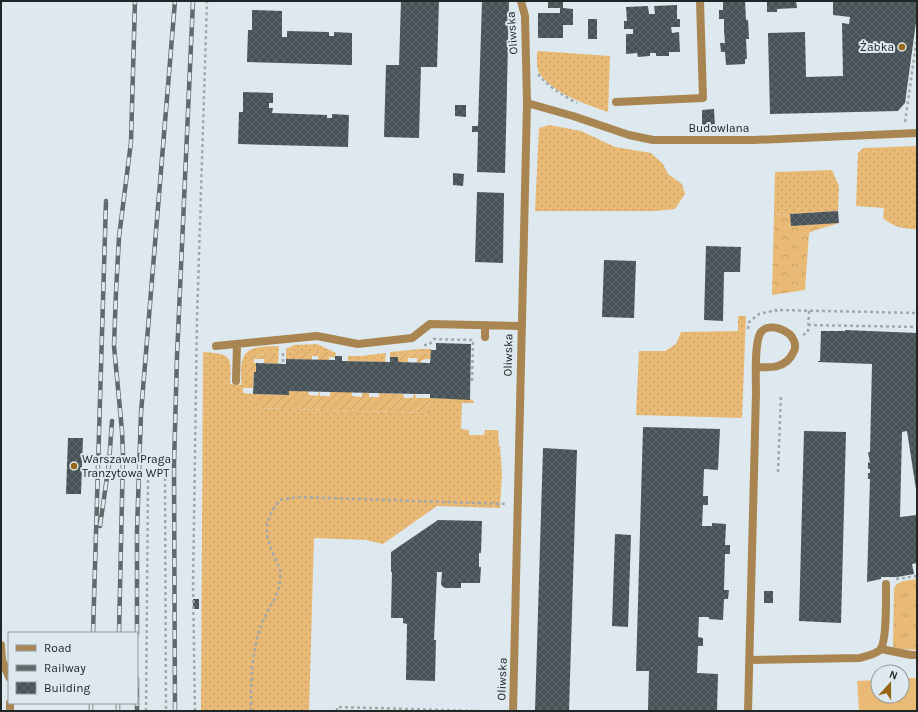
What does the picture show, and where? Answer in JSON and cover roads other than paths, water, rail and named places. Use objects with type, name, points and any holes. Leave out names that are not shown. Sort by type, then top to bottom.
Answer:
[{"type":"street","name":"Oliwska","points":[[513,711],[527,103],[525,16],[521,1]]},
{"type":"street","points":[[616,102],[703,98],[700,1]]},
{"type":"street","name":"Budowlana","points":[[527,103],[573,116],[629,136],[653,140],[754,140],[917,133]]},
{"type":"street","points":[[216,346],[317,336],[358,344],[412,338],[430,324],[521,326]]},
{"type":"street","points":[[485,325],[485,337]]},
{"type":"street","points":[[748,711],[750,660],[756,367],[757,342],[760,333],[765,329],[772,328],[785,331],[794,341],[795,349],[790,359],[785,365],[767,368],[756,367]]},
{"type":"street","points":[[236,381],[237,344]]},
{"type":"street","points":[[750,660],[859,658],[874,654],[881,649],[884,640],[886,584]]},
{"type":"street","points":[[1,646],[2,660],[8,675]]},
{"type":"street","points":[[881,649],[917,655]]},
{"type":"railway","points":[[119,632],[123,454],[114,346],[119,237],[131,142],[135,1]]},
{"type":"railway","points":[[137,632],[137,531],[141,413],[175,1]]},
{"type":"railway","points":[[175,711],[174,465],[177,356],[193,1]]},
{"type":"railway","points":[[93,632],[106,201]]},
{"type":"railway","points":[[100,526],[109,463],[112,421]]},
{"type":"railway","points":[[91,704],[91,711]]},
{"type":"railway","points":[[118,704],[118,711]]},
{"type":"railway","points":[[137,704],[137,711]]},
{"type":"place","name":"Żabka","points":[[902,47]]},
{"type":"place","name":"Warszawa Praga Tranzytowa WPT","points":[[74,466]]}]
